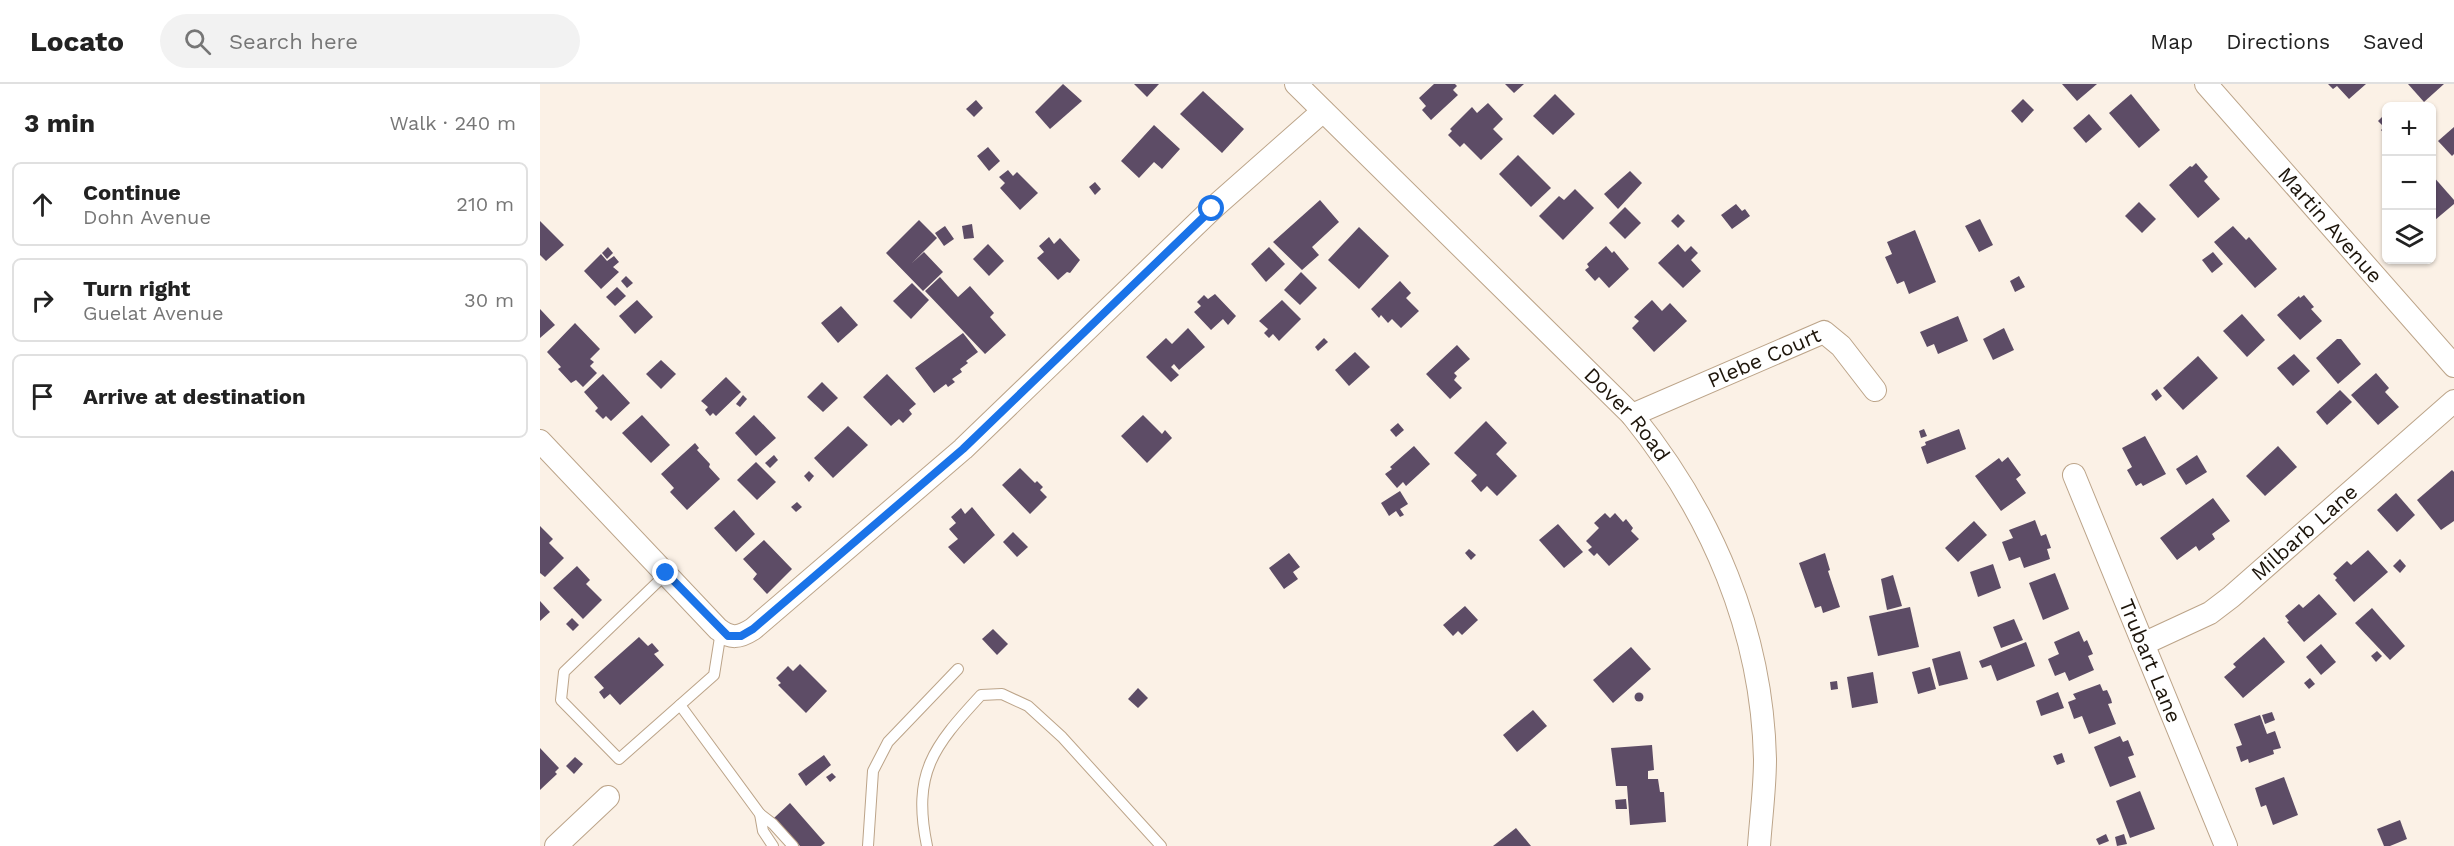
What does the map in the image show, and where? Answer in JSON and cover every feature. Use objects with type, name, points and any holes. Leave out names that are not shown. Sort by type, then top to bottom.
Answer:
[{"type":"street","name":"Dover Road","points":[[1296,84],[1632,415],[1662,452],[1702,516],[1730,581],[1748,640],[1761,704],[1765,760],[1759,846]]},
{"type":"street","name":"Martin Avenue","points":[[2206,84],[2454,366]]},
{"type":"street","points":[[540,441],[666,573],[728,634],[741,636],[753,629],[963,449],[1212,209],[1323,111]]},
{"type":"street","name":"Plebe Court","points":[[1632,415],[1824,332],[1841,345],[1875,390]]},
{"type":"street","name":"Milbarb Lane","points":[[2143,644],[2201,618],[2231,597],[2454,401]]},
{"type":"street","name":"Trubart Lane","points":[[2074,475],[2226,846]]},
{"type":"street","points":[[556,846],[608,797]]},
{"type":"lane","points":[[666,573],[564,672],[561,700],[619,759],[714,675],[728,634]]},
{"type":"lane","points":[[868,846],[873,771],[888,742],[958,669]]},
{"type":"lane","points":[[927,846],[922,823],[922,799],[925,775],[934,753],[949,730],[981,695],[1002,694],[1028,706],[1062,737],[1161,846]]},
{"type":"lane","points":[[680,705],[760,814],[773,824],[793,846]]},
{"type":"lane","points":[[760,814],[763,831],[773,846]]},
{"type":"building","points":[[1063,84],[1082,101],[1050,129],[1035,112]]},
{"type":"building","points":[[1134,84],[1159,84],[1147,97]]},
{"type":"building","points":[[1434,84],[1455,84],[1457,86],[1453,90],[1458,95],[1431,120],[1422,110],[1426,106],[1419,98]]},
{"type":"building","points":[[1505,84],[1524,84],[1514,93]]},
{"type":"building","points":[[2062,84],[2097,84],[2077,101]]},
{"type":"building","points":[[2328,84],[2366,84],[2349,99],[2337,86],[2333,89]]},
{"type":"building","points":[[2408,84],[2444,84],[2424,102]]},
{"type":"building","points":[[1203,91],[1244,129],[1222,153],[1180,114]]},
{"type":"building","points":[[1555,94],[1575,114],[1553,135],[1533,116]]},
{"type":"building","points":[[2131,94],[2160,130],[2139,148],[2109,113]]},
{"type":"building","points":[[2023,99],[2034,110],[2022,123],[2011,111]]},
{"type":"building","points":[[976,100],[983,108],[974,117],[966,109]]},
{"type":"building","points":[[1488,103],[1503,119],[1493,129],[1503,139],[1481,160],[1464,143],[1460,147],[1448,135],[1452,131],[1450,129],[1472,107],[1477,113]]},
{"type":"building","points":[[2089,114],[2102,129],[2086,143],[2073,128]]},
{"type":"building","points":[[1154,125],[1180,149],[1162,169],[1154,162],[1139,178],[1121,161]]},
{"type":"building","points":[[2454,127],[2454,154],[2452,156],[2438,141]]},
{"type":"building","points":[[988,147],[1000,161],[989,171],[977,156]]},
{"type":"building","points":[[1518,155],[1551,188],[1531,207],[1499,174]]},
{"type":"building","points":[[2196,163],[2208,177],[2204,181],[2220,199],[2198,218],[2169,185]]},
{"type":"building","points":[[1008,170],[1013,176],[1017,172],[1038,193],[1020,210],[1000,188],[1005,183],[999,177]]},
{"type":"building","points":[[1630,171],[1642,183],[1618,209],[1604,194]]},
{"type":"building","points":[[2436,180],[2454,200],[2454,204],[2436,219]]},
{"type":"building","points":[[1095,182],[1101,189],[1095,195],[1089,187]]},
{"type":"building","points":[[1575,189],[1594,208],[1563,240],[1539,216],[1559,196],[1564,200]]},
{"type":"building","points":[[1320,200],[1339,222],[1312,247],[1319,255],[1302,270],[1273,242]]},
{"type":"building","points":[[2139,202],[2156,219],[2142,233],[2125,216]]},
{"type":"building","points":[[1736,204],[1742,211],[1745,209],[1750,216],[1732,229],[1721,215]]},
{"type":"building","points":[[1625,207],[1641,223],[1625,239],[1609,223]]},
{"type":"building","points":[[1678,214],[1685,221],[1678,228],[1671,221]]},
{"type":"building","points":[[1980,219],[1993,245],[1979,252],[1965,226]]},
{"type":"building","points":[[919,220],[937,238],[911,264],[924,252],[943,272],[923,291],[886,253]]},
{"type":"building","points":[[540,221],[564,245],[546,261],[540,255]]},
{"type":"building","points":[[972,224],[974,238],[964,239],[962,226]]},
{"type":"building","points":[[945,226],[954,239],[944,246],[935,233]]},
{"type":"building","points":[[2233,226],[2246,240],[2249,237],[2277,269],[2255,288],[2214,242]]},
{"type":"building","points":[[1359,227],[1389,256],[1359,289],[1328,260]]},
{"type":"building","points":[[1915,230],[1936,282],[1909,294],[1904,281],[1897,284],[1885,257],[1892,254],[1887,242]]},
{"type":"building","points":[[1049,237],[1054,244],[1060,238],[1080,260],[1070,273],[1067,272],[1058,280],[1037,258],[1044,252],[1039,246]]},
{"type":"building","points":[[988,244],[1004,261],[989,276],[973,259]]},
{"type":"building","points":[[1678,244],[1685,252],[1691,246],[1698,253],[1691,260],[1701,271],[1683,288],[1658,263]]},
{"type":"building","points":[[1606,246],[1612,253],[1614,251],[1629,269],[1609,288],[1599,277],[1595,281],[1585,270],[1589,267],[1587,264]]},
{"type":"building","points":[[608,247],[613,253],[607,259],[602,253]]},
{"type":"building","points":[[1269,247],[1285,264],[1266,282],[1251,264]]},
{"type":"building","points":[[2213,252],[2223,264],[2212,273],[2202,260]]},
{"type":"building","points":[[601,254],[607,261],[614,256],[619,262],[613,267],[619,272],[601,289],[584,271]]},
{"type":"building","points":[[1301,272],[1317,288],[1300,305],[1284,290]]},
{"type":"building","points":[[626,276],[633,283],[627,288],[621,281]]},
{"type":"building","points":[[2019,276],[2025,287],[2015,292],[2010,281]]},
{"type":"building","points":[[940,277],[958,297],[970,286],[994,313],[990,317],[1006,335],[985,354],[925,291]]},
{"type":"building","points":[[1400,281],[1411,293],[1406,298],[1419,311],[1401,328],[1392,319],[1388,323],[1381,315],[1379,318],[1371,309]]},
{"type":"building","points":[[912,283],[929,300],[911,319],[893,301]]},
{"type":"building","points":[[617,287],[626,296],[615,306],[606,297]]},
{"type":"building","points":[[1215,294],[1236,316],[1228,325],[1223,319],[1211,330],[1194,312],[1201,306],[1197,302],[1204,295],[1208,299]]},
{"type":"building","points":[[2304,295],[2314,307],[2311,309],[2322,321],[2300,340],[2277,315],[2299,296],[2300,298]]},
{"type":"building","points":[[637,300],[653,317],[635,334],[619,316]]},
{"type":"building","points":[[1282,300],[1301,319],[1279,341],[1273,334],[1269,338],[1264,333],[1268,329],[1259,321]]},
{"type":"building","points":[[1652,300],[1662,311],[1670,303],[1687,321],[1654,352],[1632,328],[1639,321],[1634,317]]},
{"type":"building","points":[[841,306],[858,325],[838,343],[821,323]]},
{"type":"building","points":[[540,309],[555,325],[540,338]]},
{"type":"building","points":[[2242,314],[2265,340],[2247,357],[2223,331]]},
{"type":"building","points":[[1958,316],[1968,341],[1938,354],[1934,344],[1927,347],[1920,332]]},
{"type":"building","points":[[575,323],[600,349],[590,359],[594,362],[590,366],[597,373],[583,387],[576,380],[571,383],[558,369],[561,367],[547,352]]},
{"type":"building","points":[[1188,328],[1205,347],[1179,370],[1174,364],[1171,367],[1179,375],[1171,382],[1146,357],[1166,338],[1172,344]]},
{"type":"building","points":[[2004,328],[2014,350],[1993,360],[1983,339]]},
{"type":"building","points":[[963,333],[978,352],[966,361],[968,363],[960,369],[962,372],[952,379],[955,382],[948,387],[946,384],[934,393],[915,368]]},
{"type":"building","points":[[1324,338],[1328,342],[1318,351],[1315,347]]},
{"type":"building","points":[[2337,339],[2341,339],[2361,364],[2338,384],[2316,358]]},
{"type":"building","points":[[1457,345],[1470,359],[1454,373],[1457,376],[1454,380],[1462,388],[1450,399],[1426,374]]},
{"type":"building","points":[[1355,352],[1370,367],[1349,386],[1335,370]]},
{"type":"building","points":[[2294,354],[2310,371],[2293,386],[2277,368]]},
{"type":"building","points":[[2198,356],[2218,378],[2183,410],[2163,388]]},
{"type":"building","points":[[661,360],[676,374],[661,389],[646,374]]},
{"type":"building","points":[[2376,373],[2389,388],[2385,392],[2399,407],[2378,425],[2351,395]]},
{"type":"building","points":[[603,374],[630,403],[611,421],[606,416],[603,419],[595,411],[598,408],[584,392]]},
{"type":"building","points":[[887,374],[916,404],[909,410],[912,414],[903,423],[899,419],[891,426],[863,397]]},
{"type":"building","points":[[726,377],[741,392],[716,416],[713,413],[710,416],[705,410],[708,407],[701,401]]},
{"type":"building","points":[[822,382],[838,398],[823,412],[807,397]]},
{"type":"building","points":[[2157,389],[2162,396],[2156,401],[2151,394]]},
{"type":"building","points":[[2340,390],[2352,402],[2327,425],[2316,412]]},
{"type":"building","points":[[743,395],[747,399],[740,407],[736,404]]},
{"type":"building","points":[[642,415],[670,445],[651,463],[622,433]]},
{"type":"building","points":[[754,415],[776,438],[756,456],[735,433]]},
{"type":"building","points":[[1143,415],[1162,434],[1165,430],[1172,438],[1147,463],[1121,436]]},
{"type":"building","points":[[1486,421],[1507,443],[1496,454],[1517,476],[1497,496],[1487,486],[1481,492],[1471,481],[1477,475],[1454,453]]},
{"type":"building","points":[[1398,423],[1404,430],[1396,437],[1390,430]]},
{"type":"building","points":[[848,426],[868,445],[833,478],[814,458]]},
{"type":"building","points":[[1924,429],[1927,436],[1921,438],[1919,431]]},
{"type":"building","points":[[1959,429],[1966,449],[1927,464],[1921,447],[1926,445],[1925,442]]},
{"type":"building","points":[[2145,436],[2166,474],[2143,486],[2141,483],[2136,486],[2127,470],[2132,467],[2122,448]]},
{"type":"building","points":[[695,443],[699,448],[697,450],[720,479],[687,510],[670,492],[674,488],[661,474]]},
{"type":"building","points":[[1414,446],[1430,464],[1406,486],[1403,482],[1397,488],[1385,474]]},
{"type":"building","points":[[2278,446],[2297,467],[2265,496],[2246,476]]},
{"type":"building","points":[[774,455],[778,460],[770,468],[765,463]]},
{"type":"building","points":[[2197,455],[2207,472],[2186,485],[2176,469]]},
{"type":"building","points":[[2008,457],[2021,475],[2016,479],[2026,493],[2001,511],[1975,476],[1999,458],[2002,462]]},
{"type":"building","points":[[756,462],[776,482],[757,500],[737,480]]},
{"type":"building","points":[[1020,468],[1035,483],[1037,481],[1043,487],[1040,490],[1047,497],[1030,514],[1002,485]]},
{"type":"building","points":[[2452,470],[2454,472],[2454,521],[2441,530],[2417,500]]},
{"type":"building","points":[[809,471],[814,476],[809,482],[804,476]]},
{"type":"building","points":[[1400,491],[1408,504],[1400,509],[1404,515],[1400,517],[1396,511],[1389,516],[1381,503]]},
{"type":"building","points":[[2396,493],[2415,515],[2397,532],[2377,510]]},
{"type":"building","points":[[2213,498],[2230,521],[2212,534],[2215,539],[2199,551],[2196,546],[2177,560],[2160,538]]},
{"type":"building","points":[[797,502],[802,507],[796,512],[791,507]]},
{"type":"building","points":[[972,507],[995,535],[964,564],[948,547],[958,539],[949,529],[956,523],[951,517],[961,508],[965,514]]},
{"type":"building","points":[[734,510],[755,534],[736,552],[714,528]]},
{"type":"building","points":[[1605,513],[1610,518],[1615,513],[1623,522],[1626,519],[1633,528],[1631,531],[1639,539],[1609,566],[1597,553],[1594,556],[1588,550],[1592,547],[1586,541],[1599,528],[1594,523]]},
{"type":"building","points":[[2035,520],[2041,536],[2046,534],[2051,548],[2047,549],[2050,559],[2024,568],[2020,557],[2009,561],[2002,542],[2013,538],[2009,530]]},
{"type":"building","points":[[1974,521],[1987,535],[1958,562],[1945,548]]},
{"type":"building","points":[[1558,524],[1583,552],[1564,568],[1539,540]]},
{"type":"building","points":[[540,526],[553,539],[549,543],[564,558],[545,577],[540,573]]},
{"type":"building","points":[[1013,532],[1028,547],[1017,557],[1003,542]]},
{"type":"building","points":[[764,540],[792,569],[767,594],[753,579],[757,574],[743,559]]},
{"type":"building","points":[[1469,549],[1476,555],[1471,560],[1465,553]]},
{"type":"building","points":[[2368,550],[2388,572],[2354,602],[2335,580],[2337,578],[2333,574],[2347,561],[2351,565]]},
{"type":"building","points":[[1289,553],[1300,567],[1293,572],[1298,579],[1284,589],[1269,568]]},
{"type":"building","points":[[1825,553],[1830,570],[1828,571],[1840,607],[1823,613],[1821,606],[1815,608],[1799,563]]},
{"type":"building","points":[[2400,559],[2406,566],[2400,573],[2393,566]]},
{"type":"building","points":[[1993,564],[2001,588],[1978,597],[1970,572]]},
{"type":"building","points":[[577,566],[590,580],[586,584],[602,600],[583,619],[553,588]]},
{"type":"building","points":[[2055,573],[2069,609],[2043,620],[2029,583]]},
{"type":"building","points":[[1893,575],[1902,606],[1887,610],[1881,579]]},
{"type":"building","points":[[2319,594],[2337,614],[2304,642],[2287,622],[2289,621],[2285,616],[2299,604],[2303,608]]},
{"type":"building","points":[[540,601],[550,612],[540,621]]},
{"type":"building","points":[[1465,606],[1478,620],[1462,635],[1458,631],[1453,636],[1443,625]]},
{"type":"building","points":[[1910,607],[1919,647],[1878,656],[1869,616]]},
{"type":"building","points":[[2372,608],[2405,646],[2390,660],[2355,623]]},
{"type":"building","points":[[572,618],[579,625],[573,631],[566,624]]},
{"type":"building","points":[[2014,619],[2023,640],[2001,648],[1993,627]]},
{"type":"building","points":[[993,629],[1008,644],[997,655],[982,639]]},
{"type":"building","points":[[2079,631],[2084,642],[2087,640],[2093,654],[2088,656],[2094,670],[2069,681],[2065,672],[2055,676],[2048,659],[2059,654],[2054,642]]},
{"type":"building","points":[[639,637],[648,646],[652,643],[659,651],[654,654],[664,665],[620,705],[610,694],[604,699],[599,692],[604,688],[594,677]]},
{"type":"building","points":[[2264,637],[2285,662],[2243,698],[2224,677],[2236,667],[2233,664]]},
{"type":"building","points":[[2026,642],[2035,666],[1997,681],[1991,665],[1982,668],[1979,661]]},
{"type":"building","points":[[2321,644],[2336,662],[2321,675],[2306,657]]},
{"type":"building","points":[[1631,647],[1651,669],[1613,703],[1593,680]]},
{"type":"building","points":[[1960,651],[1968,679],[1939,686],[1932,659]]},
{"type":"building","points":[[2377,651],[2382,656],[2376,662],[2371,656]]},
{"type":"building","points":[[800,664],[827,691],[806,713],[778,685],[781,683],[776,678],[788,666],[793,671]]},
{"type":"building","points":[[1930,667],[1936,689],[1918,694],[1912,672]]},
{"type":"building","points":[[1873,672],[1878,703],[1852,708],[1847,677]]},
{"type":"building","points":[[2310,678],[2315,684],[2309,689],[2304,683]]},
{"type":"building","points":[[1837,681],[1838,689],[1831,690],[1830,682]]},
{"type":"building","points":[[2100,684],[2103,691],[2107,690],[2111,699],[2112,703],[2108,704],[2116,724],[2089,734],[2082,716],[2074,719],[2068,702],[2076,699],[2073,694]]},
{"type":"building","points":[[1138,688],[1148,698],[1138,708],[1128,699]]},
{"type":"building","points":[[1639,692],[1644,697],[1639,702],[1634,697]]},
{"type":"building","points":[[2058,692],[2064,708],[2041,716],[2036,701]]},
{"type":"building","points":[[1533,710],[1547,726],[1517,752],[1503,735]]},
{"type":"building","points":[[2272,712],[2275,720],[2265,724],[2262,715]]},
{"type":"building","points":[[2260,715],[2267,734],[2275,731],[2281,748],[2273,750],[2274,754],[2249,763],[2248,759],[2241,762],[2236,747],[2242,745],[2234,724]]},
{"type":"building","points":[[2120,736],[2123,742],[2128,740],[2134,755],[2128,757],[2136,777],[2110,787],[2094,747]]},
{"type":"building","points":[[1652,745],[1654,770],[1648,771],[1648,779],[1658,779],[1660,792],[1664,792],[1666,822],[1630,825],[1627,786],[1616,786],[1611,748]]},
{"type":"building","points":[[540,748],[559,768],[555,772],[557,774],[540,790]]},
{"type":"building","points":[[2062,753],[2065,762],[2057,765],[2053,756]]},
{"type":"building","points":[[824,755],[831,765],[806,786],[798,774]]},
{"type":"building","points":[[575,757],[583,764],[574,774],[566,766]]},
{"type":"building","points":[[832,773],[836,777],[830,782],[826,777]]},
{"type":"building","points":[[2284,777],[2298,815],[2273,825],[2266,805],[2261,807],[2255,788]]},
{"type":"building","points":[[2140,791],[2155,829],[2130,838],[2116,801]]},
{"type":"building","points":[[1626,799],[1627,809],[1616,809],[1615,800]]},
{"type":"building","points":[[790,803],[825,843],[821,846],[800,846],[774,818]]},
{"type":"building","points":[[2400,820],[2407,839],[2384,846],[2377,829]]},
{"type":"building","points":[[1516,828],[1531,846],[1493,846]]},
{"type":"building","points":[[2106,834],[2109,841],[2099,845],[2096,839]]},
{"type":"building","points":[[2124,834],[2127,844],[2117,846],[2115,837]]},
{"type":"route","points":[[666,573],[718,629],[728,636],[741,636],[753,629],[963,449],[1212,209]]}]
